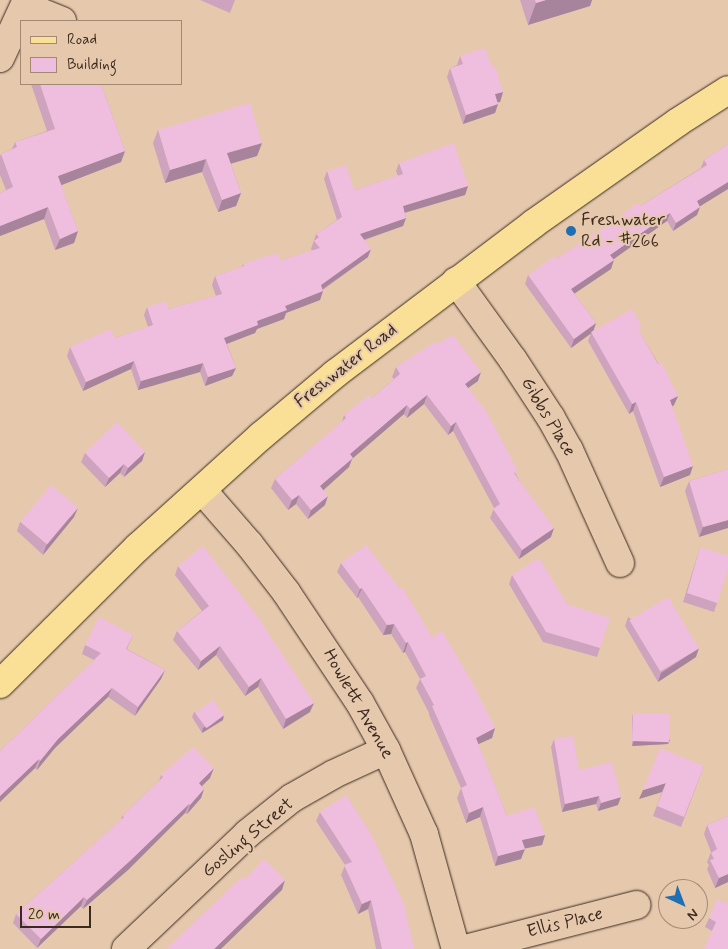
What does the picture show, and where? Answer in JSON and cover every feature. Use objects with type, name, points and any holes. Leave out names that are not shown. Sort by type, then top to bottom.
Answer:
[{"type":"main road","name":"Freshwater Road","points":[[0,684],[138,547],[297,404],[456,281],[678,122],[728,90]]},
{"type":"street","points":[[0,58],[26,3],[60,20]]},
{"type":"street","name":"Gibbs Place","points":[[456,281],[513,360],[551,418],[569,450],[620,563]]},
{"type":"street","name":"Howlett Avenue","points":[[202,490],[249,544],[297,608],[349,683],[386,750],[424,834],[456,949]]},
{"type":"street","name":"Gosling Street","points":[[126,949],[247,834],[292,798],[334,774],[386,750]]},
{"type":"street","name":"Ellis Place","points":[[465,949],[636,905]]},
{"type":"building","points":[[535,0],[546,0],[536,3]]},
{"type":"building","points":[[485,48],[492,67],[495,66],[503,92],[495,94],[498,104],[466,115],[450,68],[463,64],[460,56]]},
{"type":"building","points":[[40,85],[101,85],[125,151],[58,176],[78,231],[60,239],[48,207],[0,226],[0,193],[13,187],[1,154],[17,147],[15,142],[55,129]]},
{"type":"building","points":[[250,103],[262,143],[227,153],[241,193],[222,200],[206,159],[170,170],[158,130]]},
{"type":"building","points":[[454,143],[468,186],[403,206],[406,218],[360,234],[371,249],[321,285],[323,291],[285,306],[287,310],[257,321],[258,325],[224,338],[236,368],[208,377],[203,363],[141,381],[134,361],[86,382],[70,347],[111,329],[115,338],[153,325],[147,307],[166,301],[168,309],[222,294],[215,276],[244,266],[243,264],[276,253],[281,260],[320,248],[314,241],[319,237],[316,234],[342,217],[327,171],[346,165],[354,190],[403,174],[399,163]]},
{"type":"building","points":[[728,144],[728,182],[697,201],[700,207],[676,223],[670,213],[610,255],[614,260],[571,289],[596,323],[574,339],[528,275],[555,256],[556,259],[638,203],[640,206],[707,165],[704,160]]},
{"type":"building","points":[[632,309],[642,327],[638,329],[658,364],[661,362],[678,396],[670,400],[693,466],[664,477],[636,402],[632,404],[591,332]]},
{"type":"building","points":[[453,335],[481,372],[465,384],[486,411],[518,471],[514,473],[554,528],[522,550],[493,509],[500,504],[456,422],[451,426],[427,395],[410,409],[407,405],[350,454],[353,458],[320,486],[328,496],[311,510],[299,495],[292,500],[275,479],[346,418],[344,415],[369,395],[372,398],[400,374],[396,367],[435,342],[436,344]]},
{"type":"building","points":[[117,422],[145,452],[128,468],[124,464],[109,478],[85,453]]},
{"type":"building","points":[[728,469],[728,520],[703,527],[689,481]]},
{"type":"building","points":[[51,485],[78,507],[47,544],[20,522]]},
{"type":"building","points":[[366,545],[400,589],[402,587],[432,637],[442,631],[473,684],[495,728],[476,738],[507,816],[534,807],[545,835],[522,840],[525,849],[498,856],[483,807],[469,813],[461,788],[467,785],[432,706],[434,705],[420,679],[426,676],[408,642],[406,643],[394,624],[387,625],[362,588],[360,589],[341,563]]},
{"type":"building","points":[[203,546],[257,616],[314,703],[286,719],[261,678],[249,687],[220,646],[201,661],[177,631],[209,606],[178,566]]},
{"type":"building","points":[[700,547],[728,556],[728,569],[717,603],[687,593]]},
{"type":"building","points":[[539,558],[567,604],[610,618],[600,648],[546,632],[512,575]]},
{"type":"building","points":[[668,597],[699,648],[660,672],[629,620]]},
{"type":"building","points":[[99,617],[133,635],[126,649],[165,670],[138,707],[112,688],[58,739],[40,761],[39,759],[0,796],[0,751],[101,653],[85,645]]},
{"type":"building","points":[[213,700],[224,715],[206,728],[195,713]]},
{"type":"building","points":[[633,713],[670,714],[669,742],[632,741]]},
{"type":"building","points":[[573,736],[579,770],[612,762],[621,797],[601,803],[599,796],[565,804],[554,739]]},
{"type":"building","points":[[193,747],[214,768],[199,783],[204,789],[190,805],[131,860],[87,900],[84,897],[41,939],[16,914],[124,817],[122,816],[163,777],[161,775]]},
{"type":"building","points":[[660,748],[704,766],[684,817],[657,806],[666,783],[643,790]]},
{"type":"building","points":[[346,795],[371,834],[404,904],[414,949],[382,949],[371,900],[362,904],[344,865],[352,862],[320,812]]},
{"type":"building","points":[[728,816],[728,874],[719,878],[710,860],[714,859],[711,853],[717,849],[707,825]]},
{"type":"building","points":[[264,859],[285,880],[214,949],[166,949],[242,877],[245,879]]},
{"type":"building","points":[[717,899],[728,904],[728,949],[704,949],[716,922],[709,918]]},
{"type":"place","name":"Freshwater Rd - #266","points":[[571,231]]}]
